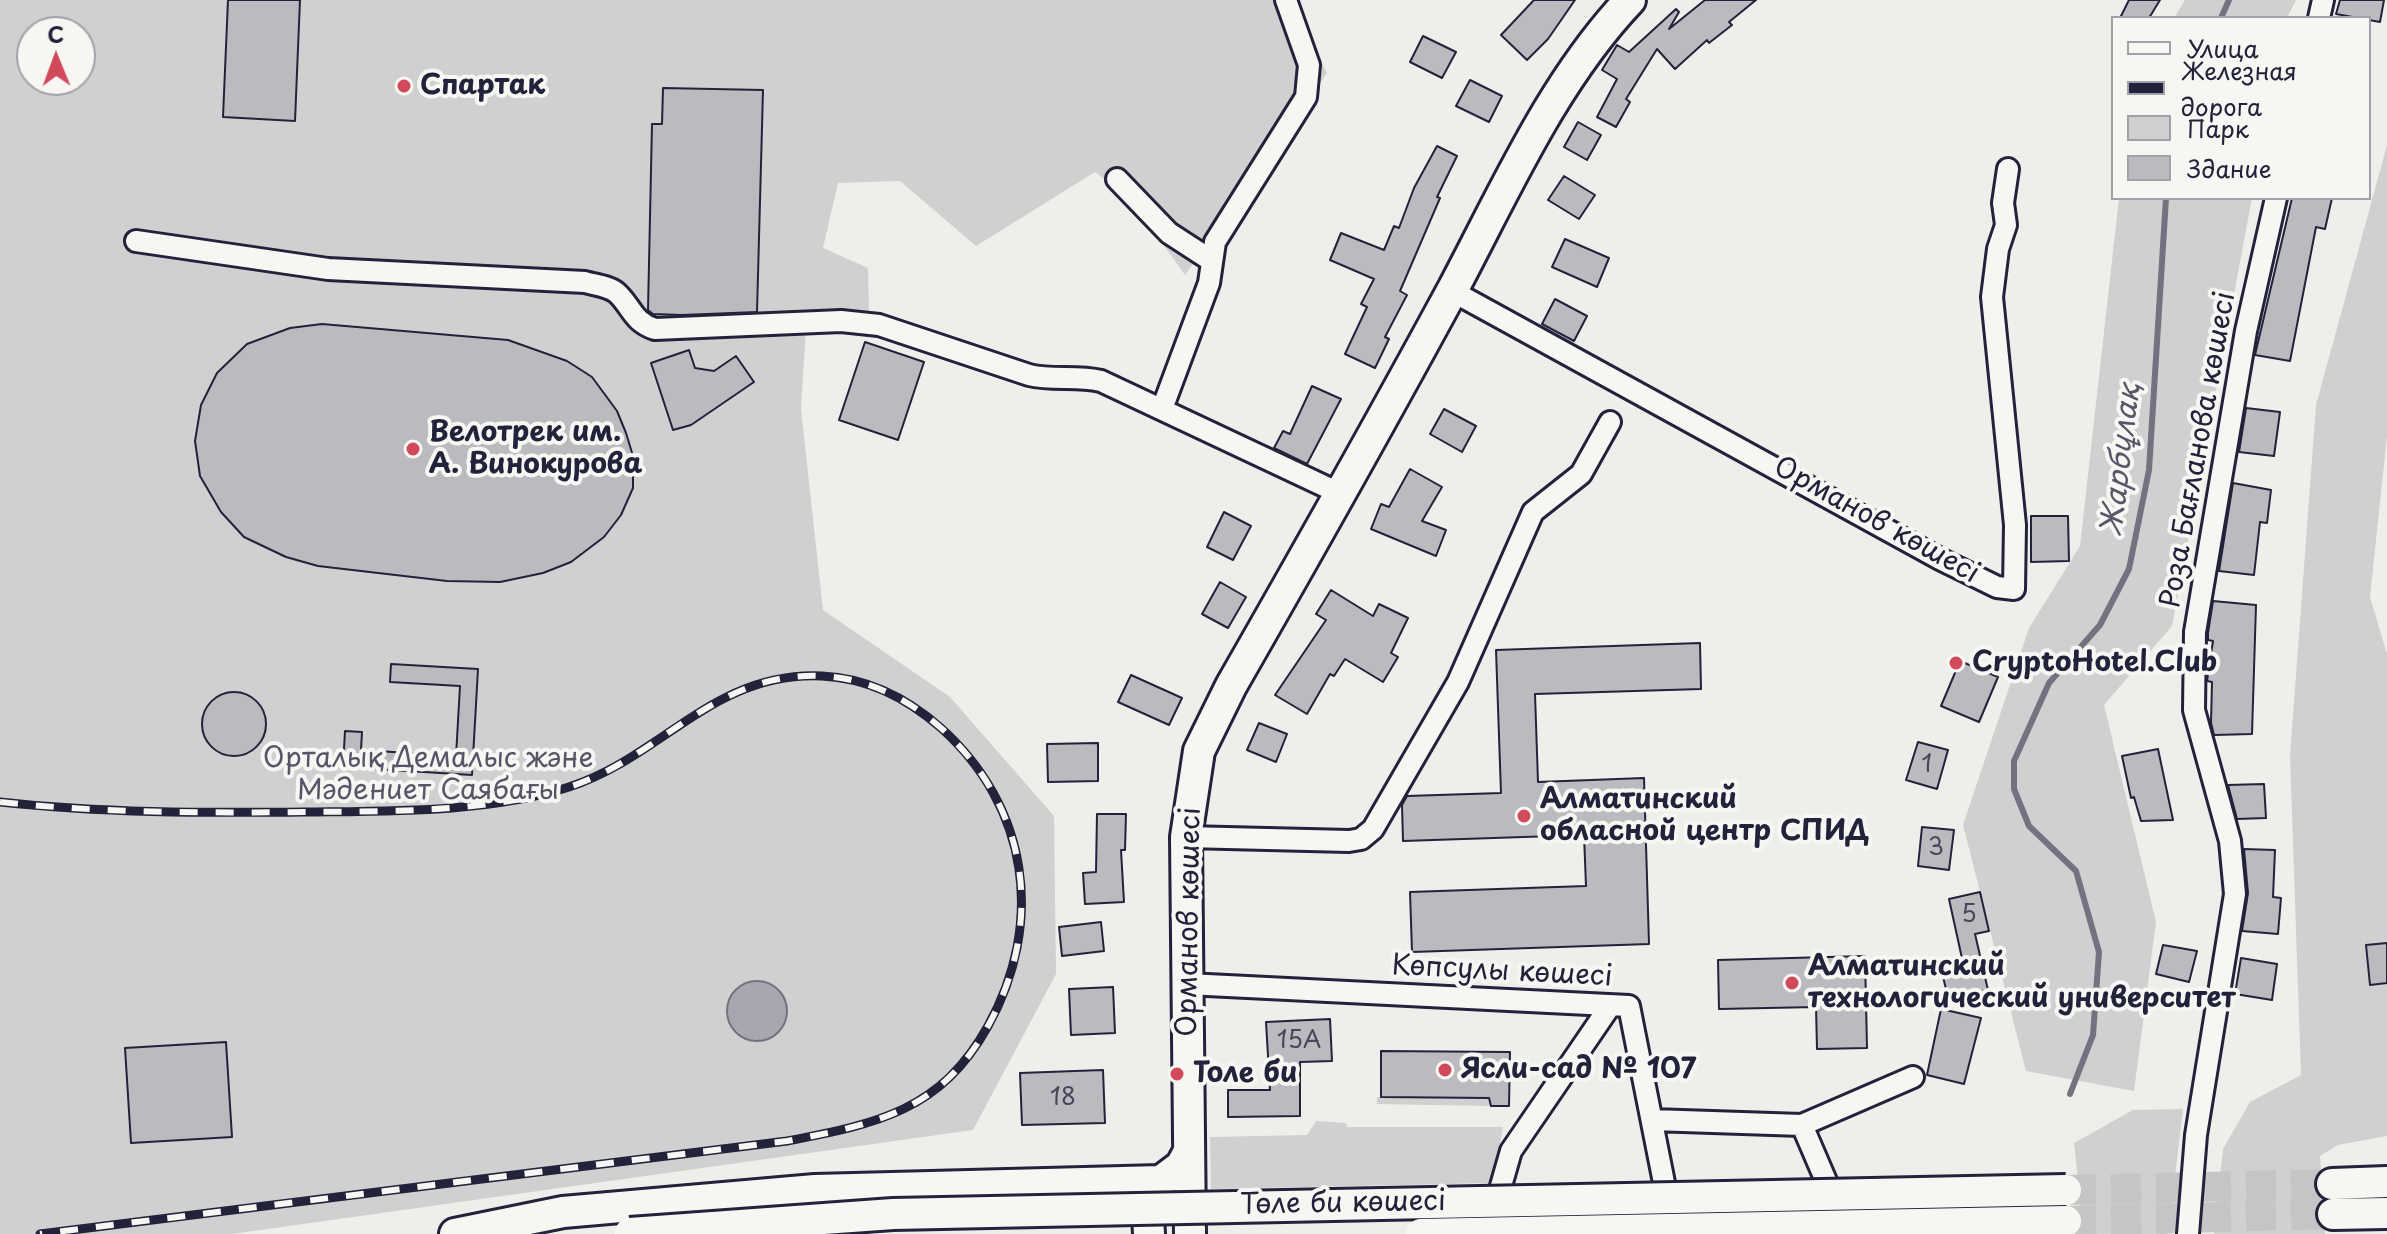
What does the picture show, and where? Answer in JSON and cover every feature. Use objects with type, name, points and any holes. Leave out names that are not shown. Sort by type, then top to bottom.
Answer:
[{"type":"main road","name":"Орманов көшесі","points":[[1190,1234],[1186,837],[1199,751],[1231,686],[1452,291],[1513,175],[1596,35],[1630,0]]},
{"type":"main road","points":[[455,1234],[563,1212],[815,1190],[1161,1181],[1181,1166],[1188,1153]]},
{"type":"main road","points":[[1121,1181],[1143,1201],[1149,1234]]},
{"type":"main road","points":[[2332,1184],[2387,1182]]},
{"type":"main road","name":"Төле би көшесі","points":[[620,1234],[893,1214],[2066,1190]]},
{"type":"main road","points":[[2333,1214],[2387,1213]]},
{"type":"main road","name":"Төле би көшесі","points":[[1421,1234],[2066,1221]]},
{"type":"street","points":[[1162,409],[1209,283],[1215,242],[1306,97],[1309,65],[1286,0]]},
{"type":"street","name":"Орманов көшесі","points":[[1452,291],[1940,559],[1997,587],[2014,589],[2015,525],[1992,297],[1998,249],[2006,225],[2003,203],[2008,169]]},
{"type":"street","points":[[1117,179],[1169,233],[1212,261]]},
{"type":"street","name":"Роза Бағланова көшесі","points":[[2188,1234],[2196,1135],[2235,894],[2230,841],[2194,710],[2195,632],[2246,331],[2276,200]]},
{"type":"street","points":[[136,241],[328,269],[585,282],[610,288],[619,295],[639,324],[655,329],[841,321],[879,325],[1029,375],[1046,379],[1080,376],[1101,381],[1339,493]]},
{"type":"street","points":[[1186,837],[1349,841],[1361,839],[1373,829],[1458,682],[1533,512],[1581,474],[1610,422]]},
{"type":"street","name":"Көпсулы көшесі","points":[[1187,984],[1629,1006],[1673,1234]]},
{"type":"street","points":[[1497,1234],[1499,1193],[1511,1151],[1610,1006]]},
{"type":"street","points":[[1652,1120],[1802,1125],[1913,1077]]},
{"type":"street","points":[[1802,1125],[1849,1234]]},
{"type":"green space","name":"Орталық Демалыс және Мәдениет Саябағы","points":[[0,0],[1289,0],[1327,73],[1185,275],[1133,202],[1095,172],[976,246],[900,181],[838,183],[823,248],[868,268],[869,311],[807,312],[801,409],[823,610],[950,697],[1054,816],[1056,974],[973,1130],[232,1234],[0,1234]]},
{"type":"green space","points":[[2185,0],[2296,0],[2288,16],[2175,16]]},
{"type":"green space","points":[[2387,145],[2387,436],[2370,597],[2387,654],[2387,1136],[2338,1145],[2320,1156],[2325,1234],[2214,1234],[2223,1149],[2250,1102],[2301,1075],[2290,756],[2316,405]]},
{"type":"green space","points":[[2119,200],[2252,200],[2172,626],[2104,705],[2156,922],[2134,1091],[2026,1071],[1963,825],[2029,628],[2080,546]]},
{"type":"green space","points":[[1377,1097],[1489,1098],[1491,1106],[1377,1104]]},
{"type":"green space","points":[[2183,1109],[2168,1234],[2084,1234],[2074,1143],[2133,1110]]},
{"type":"green space","points":[[1316,1121],[1346,1123],[1347,1127],[1503,1127],[1493,1183],[1211,1189],[1210,1137],[1307,1135]]},
{"type":"shaded area","points":[[757,981],[778,990],[787,1011],[778,1032],[757,1041],[736,1032],[727,1011],[736,990]]},
{"type":"building","points":[[228,0],[300,0],[295,121],[223,117]]},
{"type":"building","points":[[1534,0],[1575,0],[1548,39],[1527,60],[1501,35]]},
{"type":"building","points":[[1705,0],[1756,0],[1729,22],[1732,25],[1709,43],[1707,40],[1675,69],[1657,49],[1626,99],[1630,102],[1616,127],[1597,117],[1617,79],[1602,70],[1617,45],[1629,52],[1676,9],[1679,12],[1669,29]]},
{"type":"building","points":[[2129,0],[2160,0],[2150,16],[2121,16]]},
{"type":"building","points":[[2340,0],[2384,0],[2380,22],[2371,20],[2371,16],[2336,14]]},
{"type":"building","points":[[1423,36],[1456,52],[1442,78],[1410,62]]},
{"type":"building","points":[[1470,80],[1502,96],[1489,122],[1456,106]]},
{"type":"building","points":[[663,88],[763,90],[757,312],[682,315],[653,314],[648,310],[652,124],[662,124]]},
{"type":"building","points":[[1578,122],[1601,135],[1587,160],[1564,147]]},
{"type":"building","points":[[1437,146],[1457,156],[1437,197],[1440,198],[1400,291],[1407,295],[1385,337],[1389,339],[1375,368],[1345,354],[1367,307],[1361,304],[1374,279],[1330,260],[1341,233],[1384,250],[1394,226],[1399,228],[1414,188]]},
{"type":"building","points":[[1564,176],[1595,195],[1579,219],[1548,200]]},
{"type":"building","points":[[2292,200],[2332,200],[2325,229],[2316,227],[2290,361],[2255,355]]},
{"type":"building","points":[[1565,239],[1609,258],[1597,287],[1552,267]]},
{"type":"building","points":[[1555,299],[1587,316],[1574,341],[1542,324]]},
{"type":"building","name":"Велотрек им. А. Винокурова","points":[[322,324],[508,340],[567,361],[592,377],[617,411],[626,433],[633,456],[633,488],[621,515],[604,537],[571,562],[543,573],[500,582],[447,581],[318,566],[286,557],[244,537],[221,512],[200,476],[195,441],[201,405],[217,373],[247,344],[290,328]]},
{"type":"building","points":[[865,342],[924,362],[898,440],[839,420]]},
{"type":"building","points":[[689,350],[695,368],[714,371],[736,356],[754,382],[691,425],[673,430],[651,363]]},
{"type":"building","points":[[1312,386],[1341,399],[1307,464],[1274,448],[1283,431],[1290,434]]},
{"type":"building","points":[[2246,408],[2280,412],[2274,456],[2239,452]]},
{"type":"building","points":[[1444,409],[1476,426],[1462,452],[1430,434]]},
{"type":"building","points":[[1410,469],[1442,487],[1422,521],[1446,530],[1436,556],[1371,529],[1381,504],[1389,507]]},
{"type":"building","points":[[2233,483],[2271,490],[2267,523],[2260,522],[2254,575],[2219,571]]},
{"type":"building","points":[[1224,512],[1251,526],[1233,560],[1207,547]]},
{"type":"building","points":[[2031,516],[2068,516],[2069,561],[2031,562]]},
{"type":"building","points":[[1220,582],[1246,597],[1228,628],[1202,614]]},
{"type":"building","points":[[1331,590],[1373,616],[1379,604],[1408,618],[1391,653],[1398,657],[1383,682],[1345,659],[1334,676],[1330,674],[1307,714],[1275,695],[1326,620],[1316,614]]},
{"type":"building","points":[[2213,601],[2256,605],[2252,734],[2214,735],[2211,723],[2212,682],[2207,681],[2213,641],[2208,640],[2208,633]]},
{"type":"building","name":"Алматинский обласной центр СПИД","points":[[1700,643],[1701,689],[1535,694],[1538,782],[1644,778],[1649,944],[1412,952],[1410,892],[1586,886],[1584,835],[1403,841],[1402,805],[1407,796],[1501,793],[1496,650]]},
{"type":"building","points":[[1960,661],[1998,677],[1979,722],[1941,706]]},
{"type":"building","points":[[391,664],[478,669],[472,775],[343,767],[345,731],[362,732],[361,750],[456,756],[460,686],[390,682]]},
{"type":"building","points":[[1131,675],[1182,698],[1169,725],[1118,702]]},
{"type":"building","points":[[228,692],[240,692],[257,701],[264,712],[264,736],[257,747],[240,756],[228,756],[216,751],[207,742],[202,730],[202,718],[207,706],[216,697]]},
{"type":"building","points":[[1259,723],[1287,734],[1276,762],[1247,750]]},
{"type":"building","points":[[1918,742],[1948,750],[1937,789],[1906,780]]},
{"type":"building","points":[[1098,743],[1098,781],[1048,782],[1047,744]]},
{"type":"building","points":[[2158,749],[2173,820],[2141,821],[2134,797],[2131,798],[2122,756]]},
{"type":"building","points":[[2264,784],[2266,818],[2237,819],[2228,785]]},
{"type":"building","points":[[1097,814],[1126,814],[1125,850],[1121,850],[1124,902],[1085,904],[1083,873],[1096,872]]},
{"type":"building","points":[[1922,827],[1954,830],[1949,870],[1918,866]]},
{"type":"building","points":[[2244,849],[2275,850],[2273,897],[2281,898],[2278,934],[2242,931],[2248,893]]},
{"type":"building","points":[[1980,892],[1989,931],[1975,934],[1988,990],[1948,998],[1941,968],[1963,963],[1949,899]]},
{"type":"building","points":[[1101,922],[1104,951],[1062,956],[1059,927]]},
{"type":"building","points":[[2387,943],[2387,983],[2370,985],[2366,945]]},
{"type":"building","points":[[2163,945],[2197,951],[2189,982],[2156,974]]},
{"type":"building","name":"Алматинский технологический университет","points":[[1865,956],[1867,1048],[1817,1049],[1816,1007],[1719,1009],[1718,960]]},
{"type":"building","points":[[2241,958],[2277,964],[2272,1000],[2235,994]]},
{"type":"building","points":[[1113,987],[1115,1033],[1071,1035],[1069,989]]},
{"type":"building","points":[[1941,1009],[1981,1018],[1964,1084],[1927,1075]]},
{"type":"building","points":[[1330,1019],[1332,1061],[1300,1062],[1300,1116],[1228,1117],[1228,1090],[1270,1090],[1266,1022]]},
{"type":"building","points":[[226,1042],[232,1137],[131,1143],[125,1048]]},
{"type":"building","name":"Ясли-сад № 107","points":[[1381,1051],[1510,1052],[1509,1106],[1491,1106],[1489,1098],[1381,1097]]},
{"type":"building","points":[[1103,1070],[1105,1123],[1022,1125],[1020,1073]]},
{"type":"waterway","name":"Жарбұлақ","points":[[2222,16],[2229,0]]},
{"type":"waterway","name":"Жарбұлақ","points":[[2070,1094],[2093,1035],[2099,952],[2076,871],[2029,826],[2014,789],[2014,761],[2049,683],[2100,625],[2129,569],[2149,470],[2166,200]]},
{"type":"tunnel","points":[[2066,1190],[2332,1184]]},
{"type":"tunnel","points":[[2066,1221],[2333,1214]]},
{"type":"railway","points":[[0,802],[114,810],[229,812],[404,811],[506,802],[569,787],[602,773],[719,701],[750,687],[784,678],[822,676],[870,685],[900,699],[941,728],[971,759],[993,793],[1010,830],[1019,868],[1021,907],[1017,947],[1006,987],[988,1026],[970,1055],[949,1077],[927,1095],[877,1120],[787,1141],[40,1234]]},
{"type":"place","name":"Спартак","points":[[404,86]]},
{"type":"place","name":"Велотрек им. А. Винокурова","points":[[413,449]]},
{"type":"place","name":"CryptoHotel.Club","points":[[1956,663]]},
{"type":"place","name":"Алматинский обласной центр СПИД","points":[[1524,816]]},
{"type":"place","name":"Алматинский технологический университет","points":[[1792,983]]},
{"type":"place","name":"Ясли-сад № 107","points":[[1445,1070]]},
{"type":"place","name":"Толе би","points":[[1177,1074]]}]
